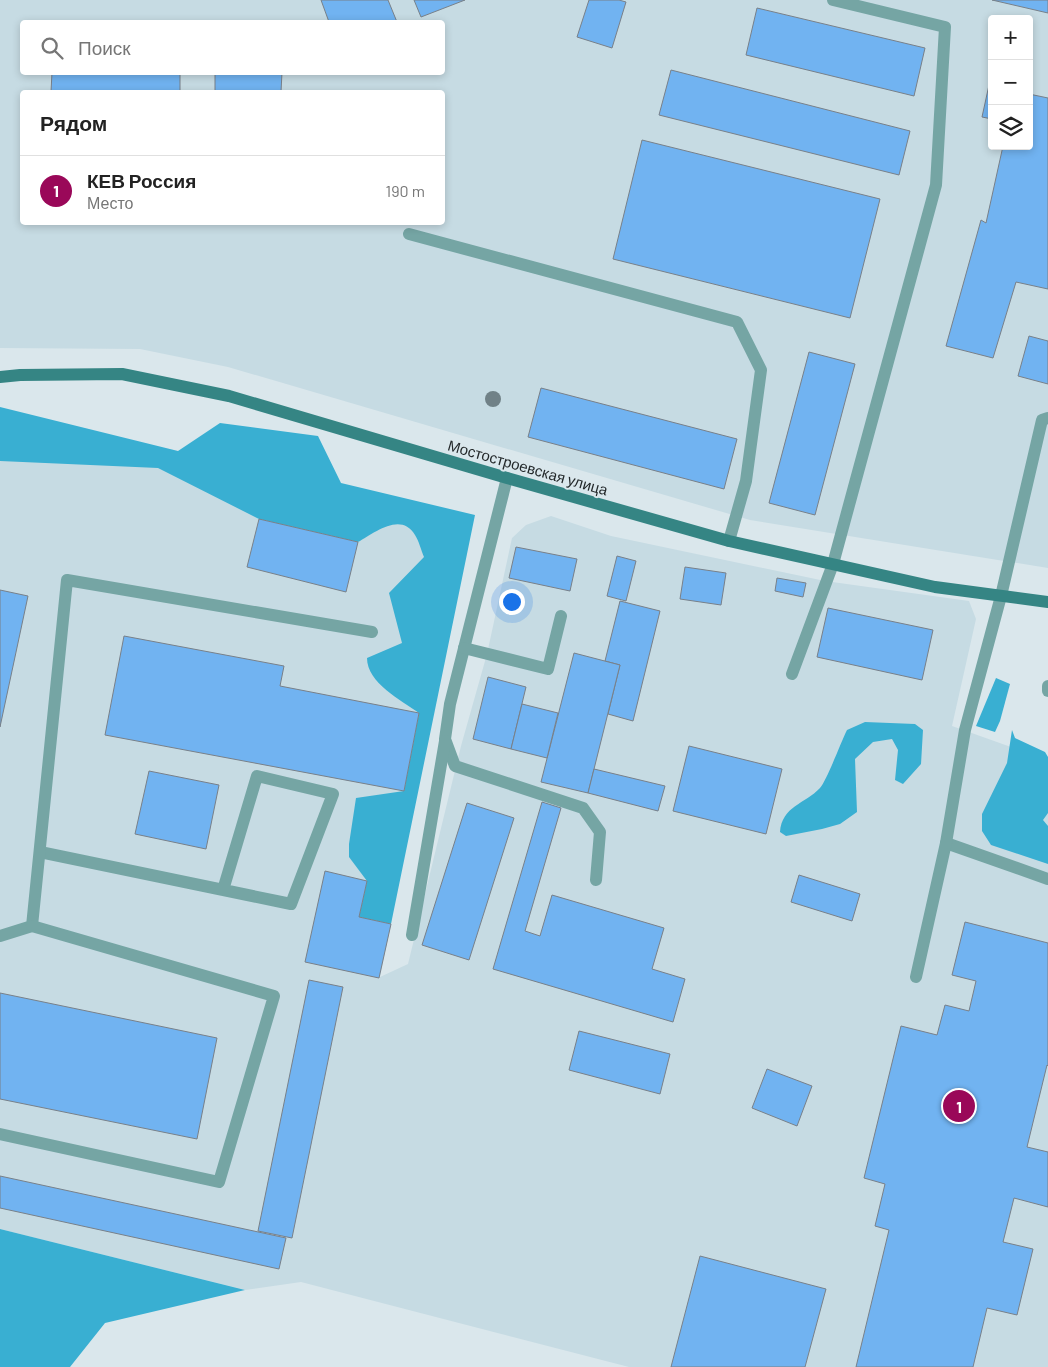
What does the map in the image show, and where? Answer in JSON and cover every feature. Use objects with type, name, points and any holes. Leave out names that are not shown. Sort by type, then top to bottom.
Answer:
[{"type":"main road","name":"Мостостроевская улица","points":[[0,377],[20,374],[122,374],[229,396],[729,541],[935,587],[1048,602]]},
{"type":"lane","points":[[792,674],[833,564],[936,186],[945,26],[833,0]]},
{"type":"lane","points":[[409,234],[736,322],[762,370],[746,481],[729,541]]},
{"type":"lane","points":[[916,977],[946,843],[965,730],[1001,596],[1042,420],[1048,418]]},
{"type":"lane","points":[[412,935],[450,704],[507,478]]},
{"type":"lane","points":[[32,926],[67,580],[372,632]]},
{"type":"lane","points":[[464,648],[548,669],[561,616]]},
{"type":"lane","points":[[1048,686],[1048,691]]},
{"type":"lane","points":[[445,738],[455,766],[583,808],[600,832],[596,880]]},
{"type":"lane","points":[[40,852],[223,890],[292,904],[334,794],[257,776],[223,890]]},
{"type":"lane","points":[[946,843],[1048,879]]},
{"type":"lane","points":[[0,936],[32,926],[274,996],[219,1182],[0,1134]]},
{"type":"shaded area","points":[[0,0],[1048,0],[1048,568],[750,520],[228,367],[140,349],[0,348]]},
{"type":"shaded area","points":[[0,407],[178,451],[220,423],[318,436],[341,483],[475,515],[391,924],[359,917],[367,881],[349,857],[349,844],[356,798],[404,791],[419,713],[379,683],[368,667],[367,658],[402,643],[389,593],[424,557],[415,535],[409,528],[395,524],[387,526],[358,542],[259,519],[158,468],[0,461]]},
{"type":"shaded area","points":[[0,417],[455,526],[391,924],[380,977],[408,964],[461,746],[487,654],[512,538],[526,525],[551,516],[611,536],[825,581],[969,601],[976,619],[952,726],[1048,760],[1048,1367],[629,1367],[301,1282],[245,1290],[0,1229]]},
{"type":"shaded area","points":[[996,678],[1010,684],[995,732],[976,726]]},
{"type":"shaded area","points":[[865,722],[915,724],[923,730],[921,764],[903,784],[895,780],[898,750],[892,739],[873,742],[855,759],[857,812],[840,824],[822,829],[786,836],[780,832],[785,816],[823,784],[847,730]]},
{"type":"shaded area","points":[[1012,730],[1015,738],[1045,752],[1048,757],[1048,813],[1043,820],[1048,826],[1048,864],[991,845],[982,831],[982,814],[1007,763]]},
{"type":"shaded area","points":[[0,1229],[245,1290],[105,1323],[70,1367],[0,1367]]},
{"type":"building","points":[[321,0],[388,0],[396,20],[328,20]]},
{"type":"building","points":[[414,0],[465,0],[421,17]]},
{"type":"building","points":[[589,0],[619,0],[626,2],[612,48],[577,37]]},
{"type":"building","points":[[992,0],[1048,0],[1048,13]]},
{"type":"building","points":[[757,8],[925,48],[914,96],[746,55]]},
{"type":"building","points":[[671,70],[910,131],[899,175],[659,115]]},
{"type":"building","points":[[52,75],[180,75],[180,90],[51,90]]},
{"type":"building","points":[[215,75],[282,75],[281,90],[215,90]]},
{"type":"building","points":[[988,90],[988,118],[982,117]]},
{"type":"building","points":[[1033,95],[1048,98],[1048,289],[1016,282],[993,358],[946,346],[981,220],[986,223],[1002,150],[1033,150]]},
{"type":"building","points":[[642,140],[880,199],[850,318],[613,259]]},
{"type":"building","points":[[1029,336],[1048,341],[1048,384],[1018,376]]},
{"type":"building","points":[[809,352],[855,364],[815,515],[769,503]]},
{"type":"building","points":[[541,388],[737,439],[724,489],[528,437]]},
{"type":"building","points":[[259,519],[358,542],[346,592],[247,567]]},
{"type":"building","points":[[516,547],[577,559],[570,591],[509,578]]},
{"type":"building","points":[[617,556],[636,561],[626,601],[607,596]]},
{"type":"building","points":[[685,567],[726,573],[721,605],[680,599]]},
{"type":"building","points":[[777,578],[806,583],[803,597],[775,591]]},
{"type":"building","points":[[0,590],[28,596],[0,727]]},
{"type":"building","points":[[620,601],[660,611],[633,721],[608,714],[620,665],[605,661]]},
{"type":"building","points":[[828,608],[933,630],[922,680],[817,657]]},
{"type":"building","points":[[124,636],[284,666],[280,686],[419,713],[404,791],[105,735]]},
{"type":"building","points":[[574,653],[620,665],[588,793],[541,782]]},
{"type":"building","points":[[488,677],[526,687],[511,749],[473,739]]},
{"type":"building","points":[[522,704],[558,713],[547,758],[511,749]]},
{"type":"building","points":[[689,746],[782,769],[766,834],[673,811]]},
{"type":"building","points":[[594,769],[665,786],[658,811],[588,793]]},
{"type":"building","points":[[149,771],[219,785],[206,849],[135,834]]},
{"type":"building","points":[[542,802],[561,808],[525,931],[540,936],[552,895],[664,928],[652,969],[685,979],[673,1022],[493,969]]},
{"type":"building","points":[[467,803],[514,818],[469,960],[422,945]]},
{"type":"building","points":[[325,871],[367,881],[359,917],[391,924],[379,978],[305,962]]},
{"type":"building","points":[[799,875],[860,894],[852,921],[791,902]]},
{"type":"building","points":[[965,922],[1048,943],[1048,1066],[1027,1147],[1048,1152],[1048,1207],[1014,1198],[1003,1242],[1033,1249],[1017,1315],[987,1308],[973,1367],[856,1367],[889,1230],[875,1226],[885,1184],[864,1178],[901,1026],[937,1035],[945,1005],[969,1011],[976,981],[952,975]]},
{"type":"building","points":[[309,980],[343,987],[292,1238],[258,1231]]},
{"type":"building","points":[[0,993],[217,1038],[197,1139],[0,1099]]},
{"type":"building","points":[[579,1031],[670,1054],[660,1094],[569,1070]]},
{"type":"building","points":[[767,1069],[812,1086],[797,1126],[752,1108]]},
{"type":"building","points":[[0,1176],[286,1238],[279,1269],[0,1208]]},
{"type":"building","points":[[700,1256],[826,1289],[805,1367],[671,1367]]},
{"type":"place","name":"КЕВ Россия","points":[[959,1106]]}]
